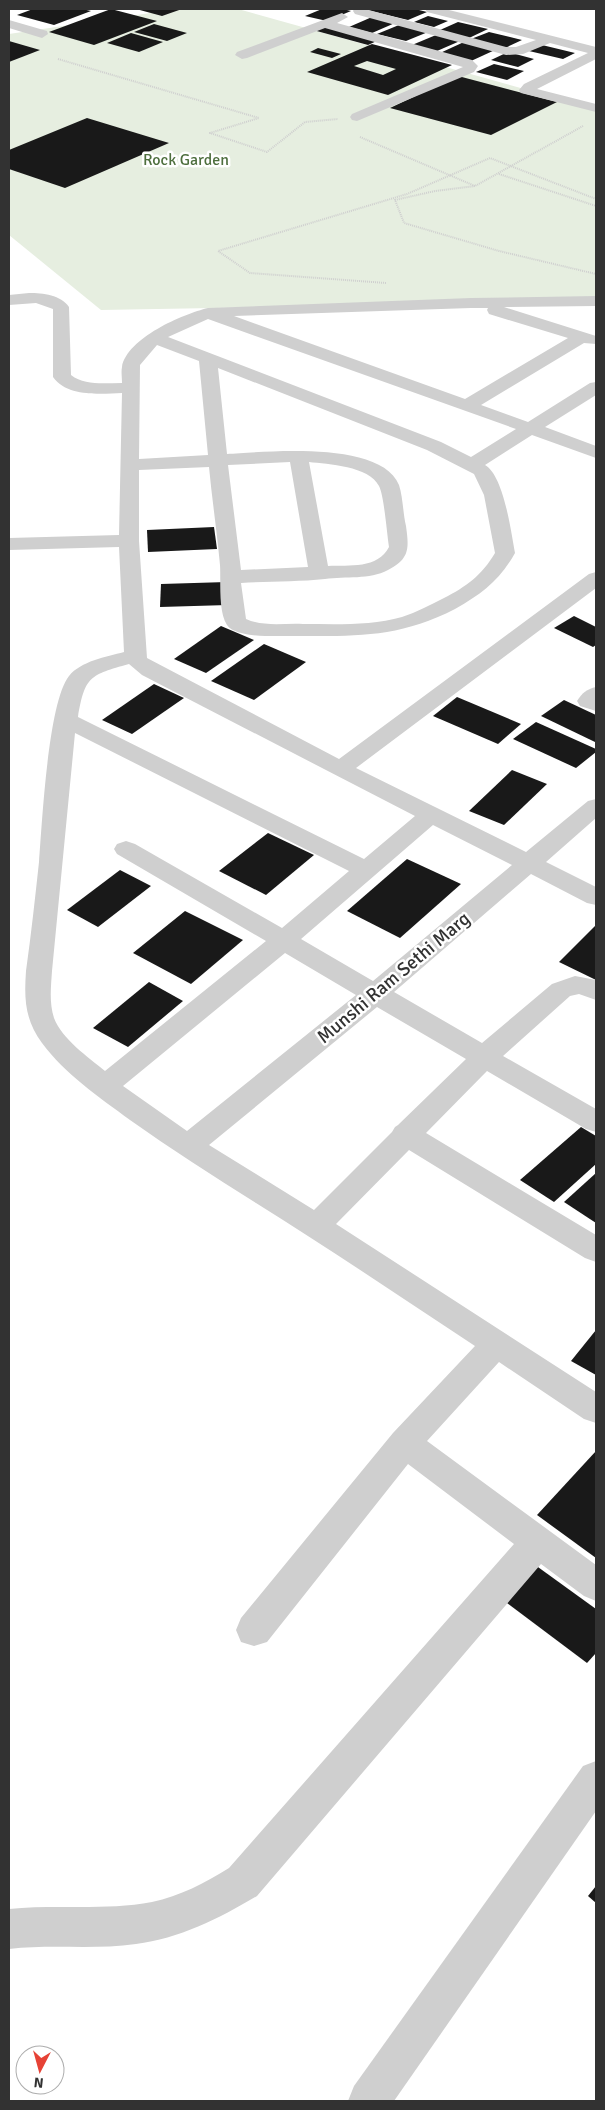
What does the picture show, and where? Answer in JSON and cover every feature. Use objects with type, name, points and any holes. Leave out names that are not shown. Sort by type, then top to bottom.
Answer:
[{"type":"street","points":[[432,9],[550,39],[596,53]]},
{"type":"street","points":[[242,55],[362,10],[506,51],[518,51],[550,39]]},
{"type":"street","points":[[9,24],[42,34]]},
{"type":"street","points":[[324,24],[467,63],[471,66],[469,70],[357,117]]},
{"type":"street","points":[[596,53],[526,90],[596,108]]},
{"type":"street","points":[[9,300],[42,298],[54,302],[61,308],[62,378],[68,384],[132,388]]},
{"type":"street","points":[[596,301],[238,310],[208,313],[180,324],[144,346],[131,365],[132,465],[129,541],[135,656],[138,662],[340,769],[596,897]]},
{"type":"street","points":[[471,303],[589,339]]},
{"type":"street","points":[[208,313],[596,452]]},
{"type":"street","points":[[155,338],[434,446],[482,471],[494,495],[505,553],[495,572],[466,595],[421,618],[404,624],[340,630],[279,630],[236,624],[217,460],[208,359]]},
{"type":"street","points":[[466,406],[589,339]]},
{"type":"street","points":[[472,465],[596,387]]},
{"type":"street","points":[[132,465],[298,456],[331,458],[359,464],[377,472],[389,485],[399,548],[393,559],[379,567],[360,571],[232,577]]},
{"type":"street","points":[[298,456],[319,574]]},
{"type":"street","points":[[9,544],[129,541]]},
{"type":"street","points":[[340,769],[596,578]]},
{"type":"street","points":[[135,656],[82,675],[77,681],[66,720],[55,806],[40,967],[40,1017],[54,1038],[104,1087],[188,1146],[316,1226],[596,1409]]},
{"type":"street","points":[[596,694],[588,701],[596,704]]},
{"type":"street","points":[[66,720],[367,870]]},
{"type":"street","name":"Munshi Ram Sethi Marg","points":[[188,1146],[376,993],[596,806]]},
{"type":"street","points":[[104,1087],[284,940],[432,814]]},
{"type":"street","points":[[126,849],[596,1122]]},
{"type":"street","points":[[316,1226],[405,1134],[484,1057],[561,990],[570,985],[581,984],[596,990]]},
{"type":"street","points":[[405,1134],[596,1250]]},
{"type":"street","points":[[254,1630],[405,1443],[496,1344]]},
{"type":"street","points":[[405,1443],[596,1585]]},
{"type":"street","points":[[9,1929],[38,1925],[121,1926],[176,1916],[214,1900],[243,1882],[538,1542]]},
{"type":"street","points":[[369,2101],[596,1779]]},
{"type":"path","points":[[58,59],[259,118],[210,133],[267,152],[305,122],[357,117]]},
{"type":"path","points":[[357,117],[337,128],[475,186]]},
{"type":"path","points":[[588,123],[475,186],[436,191],[395,200],[404,223],[499,251],[596,274]]},
{"type":"path","points":[[389,283],[250,273],[218,251],[407,194],[490,158],[596,199]]},
{"type":"path","points":[[499,174],[596,206]]},
{"type":"green space","name":"Rock Garden","points":[[177,9],[238,9],[596,109],[596,301],[101,310],[9,235],[9,34]]},
{"type":"building","points":[[33,9],[82,9],[91,11],[54,25],[17,15]]},
{"type":"building","points":[[111,9],[157,21],[94,45],[49,32]]},
{"type":"building","points":[[136,9],[182,9],[162,16]]},
{"type":"building","points":[[322,9],[351,11],[327,21],[305,16]]},
{"type":"building","points":[[415,9],[427,12],[408,20],[367,10]]},
{"type":"building","points":[[428,16],[448,21],[434,27],[414,22]]},
{"type":"building","points":[[372,17],[395,23],[372,33],[349,27]]},
{"type":"building","points":[[458,22],[488,29],[469,38],[440,30]]},
{"type":"building","points":[[154,24],[187,33],[167,41],[134,32]]},
{"type":"building","points":[[399,25],[428,32],[406,41],[377,34]]},
{"type":"building","points":[[324,26],[379,40],[368,45],[313,30]]},
{"type":"building","points":[[489,32],[522,40],[505,48],[471,39]]},
{"type":"building","points":[[131,33],[163,42],[139,52],[107,43]]},
{"type":"building","points":[[436,35],[460,41],[437,51],[412,45]]},
{"type":"building","points":[[9,41],[40,50],[9,62]]},
{"type":"building","points":[[464,42],[495,50],[471,61],[440,53]]},
{"type":"building","points":[[372,44],[452,65],[388,95],[307,72]],"holes":[[[367,61],[396,69],[383,75],[354,66]]]},
{"type":"building","points":[[542,45],[575,53],[563,59],[529,51]]},
{"type":"building","points":[[318,48],[341,54],[332,58],[310,52]]},
{"type":"building","points":[[508,52],[534,59],[518,67],[491,60]]},
{"type":"building","points":[[494,64],[524,71],[507,80],[476,72]]},
{"type":"building","points":[[458,76],[557,102],[491,135],[390,108]]},
{"type":"building","points":[[87,118],[169,143],[65,188],[9,169],[9,150]]},
{"type":"building","points":[[214,527],[217,549],[148,552],[147,530]]},
{"type":"building","points":[[227,582],[228,605],[160,607],[161,584]]},
{"type":"building","points":[[574,616],[596,627],[596,645],[593,647],[554,628]]},
{"type":"building","points":[[221,626],[254,640],[206,673],[174,659]]},
{"type":"building","points":[[264,644],[306,662],[254,700],[211,681]]},
{"type":"building","points":[[154,684],[184,698],[132,734],[102,720]]},
{"type":"building","points":[[457,697],[521,724],[498,744],[433,716]]},
{"type":"building","points":[[564,700],[596,715],[595,742],[541,716]]},
{"type":"building","points":[[536,722],[596,749],[596,752],[576,768],[513,739]]},
{"type":"building","points":[[512,770],[547,784],[504,825],[469,811]]},
{"type":"building","points":[[268,833],[314,855],[266,895],[219,871]]},
{"type":"building","points":[[407,859],[461,884],[400,938],[347,911]]},
{"type":"building","points":[[120,870],[151,886],[98,927],[67,910]]},
{"type":"building","points":[[185,911],[243,940],[191,984],[133,953]]},
{"type":"building","points":[[596,925],[596,980],[559,962]]},
{"type":"building","points":[[149,982],[183,1001],[128,1047],[93,1028]]},
{"type":"building","points":[[581,1127],[596,1136],[596,1164],[554,1202],[520,1180]]},
{"type":"building","points":[[596,1173],[596,1223],[564,1202]]},
{"type":"building","points":[[596,1330],[596,1375],[571,1361]]},
{"type":"building","points":[[596,1451],[596,1558],[537,1515]]},
{"type":"building","points":[[531,1562],[596,1609],[596,1653],[587,1663],[499,1597]]},
{"type":"building","points":[[596,1886],[596,1903],[588,1896]]}]
